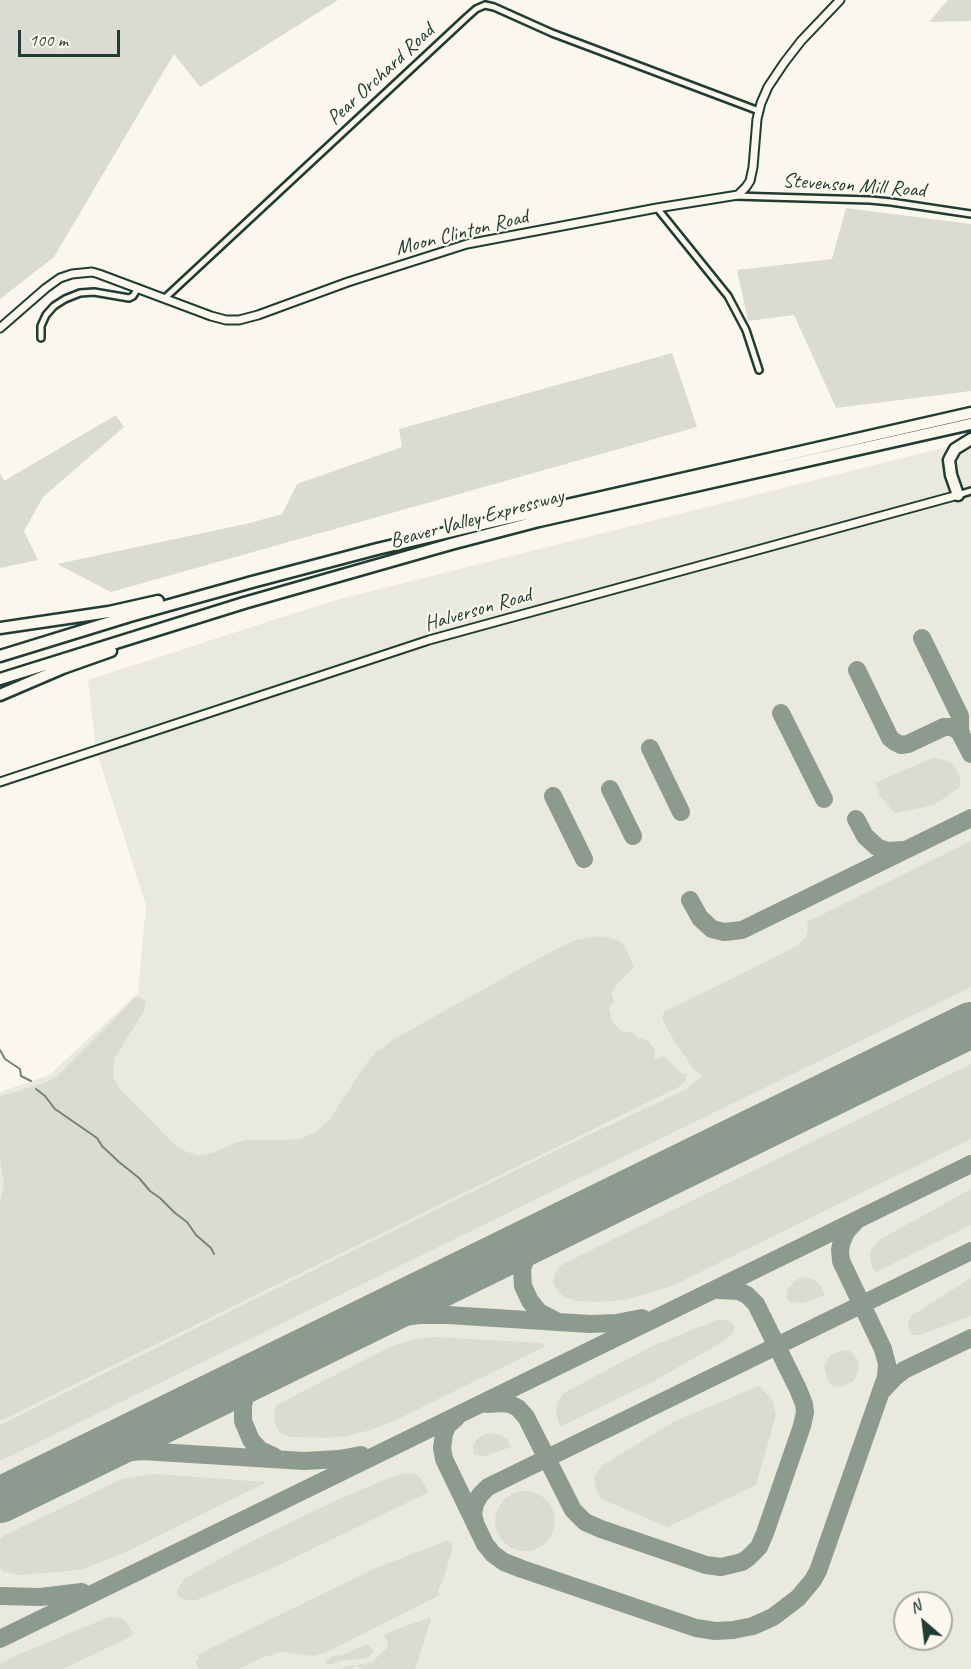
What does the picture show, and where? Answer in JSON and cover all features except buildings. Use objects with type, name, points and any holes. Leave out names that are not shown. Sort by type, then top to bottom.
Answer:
[{"type":"highway","name":"Beaver Valley Expressway","points":[[0,656],[252,582],[496,520],[971,413]]},
{"type":"highway","name":"Beaver Valley Expressway","points":[[0,679],[280,592],[539,521],[971,424]]},
{"type":"highway","points":[[958,495],[949,460],[955,449],[971,439]]},
{"type":"highway","points":[[0,628],[109,612],[252,582]]},
{"type":"highway","points":[[0,695],[63,668],[280,592]]},
{"type":"street","points":[[734,196],[742,192],[750,181],[759,111],[764,95],[784,63],[840,0]]},
{"type":"street","name":"Pear Orchard Road","points":[[165,298],[466,17],[484,5],[494,7],[562,37],[759,111]]},
{"type":"street","name":"Moon Clinton Road","points":[[0,328],[46,288],[60,278],[72,274],[92,272],[218,318],[245,319],[348,282],[467,244],[657,208],[734,196]]},
{"type":"street","name":"Stevenson Mill Road","points":[[734,196],[870,200],[971,214]]},
{"type":"street","points":[[657,208],[728,296],[746,330],[759,370]]},
{"type":"street","points":[[41,338],[40,326],[46,315],[65,299],[80,293],[94,292],[129,298],[138,288]]},
{"type":"street","name":"Halverson Road","points":[[0,782],[422,643],[971,491]]},
{"type":"shaded area","points":[[0,0],[338,0],[200,87],[174,54],[54,257],[0,299]]},
{"type":"shaded area","points":[[948,0],[971,0],[971,21],[929,22]]},
{"type":"shaded area","points":[[846,208],[971,224],[971,391],[836,408],[794,315],[748,321],[737,270],[832,259]]},
{"type":"shaded area","points":[[672,353],[697,427],[111,592],[57,564],[250,523],[282,514],[297,484],[402,447],[399,429]]},
{"type":"shaded area","points":[[116,415],[124,427],[43,497],[24,531],[38,560],[0,568],[0,473],[4,481]]},
{"type":"shaded area","points":[[971,441],[971,1669],[0,1669],[0,1092],[49,1075],[138,993],[146,905],[96,750],[88,680],[332,601]]},
{"type":"shaded area","points":[[934,758],[954,765],[960,776],[960,787],[934,805],[895,813],[878,794],[880,792],[875,783]]},
{"type":"shaded area","points":[[971,841],[971,987],[0,1461],[0,1425],[567,1145],[685,1090],[703,1076],[694,1070],[668,1031],[662,1018],[664,1012],[797,946],[806,937],[807,922]]},
{"type":"shaded area","points":[[599,936],[619,941],[625,947],[634,967],[612,991],[614,1001],[609,1008],[612,1021],[622,1032],[632,1032],[638,1039],[643,1037],[644,1041],[648,1040],[654,1049],[655,1060],[664,1056],[681,1073],[687,1074],[685,1081],[679,1087],[0,1421],[0,1204],[4,1184],[0,1160],[0,1096],[45,1083],[57,1076],[136,997],[140,997],[146,1001],[143,1013],[115,1057],[113,1077],[121,1090],[174,1144],[187,1152],[200,1155],[246,1140],[300,1139],[316,1132],[329,1120],[366,1064],[375,1053],[394,1039],[554,950],[576,940]]},
{"type":"shaded area","points":[[971,1064],[971,1139],[672,1286],[625,1300],[599,1302],[576,1301],[563,1296],[553,1283],[560,1266],[569,1261]]},
{"type":"shaded area","points":[[971,1189],[971,1225],[876,1272],[872,1267],[870,1257],[871,1250],[879,1240]]},
{"type":"shaded area","points":[[806,1277],[820,1285],[825,1295],[805,1302],[790,1302],[786,1298],[788,1288],[798,1279]]},
{"type":"shaded area","points":[[971,1278],[971,1316],[920,1335],[911,1334],[908,1324],[911,1316]]},
{"type":"shaded area","points":[[717,1320],[726,1320],[735,1328],[724,1341],[652,1382],[560,1427],[556,1412],[557,1403],[564,1393],[652,1346]]},
{"type":"shaded area","points":[[437,1337],[541,1343],[546,1346],[371,1430],[327,1438],[291,1437],[280,1433],[275,1424],[276,1406],[392,1346],[416,1339]]},
{"type":"shaded area","points":[[849,1350],[854,1355],[858,1360],[859,1369],[854,1381],[841,1387],[833,1386],[828,1380],[824,1366],[830,1355]]},
{"type":"shaded area","points":[[759,1386],[772,1399],[776,1415],[756,1485],[668,1527],[601,1499],[594,1478],[603,1465],[675,1421]]},
{"type":"shaded area","points":[[491,1433],[507,1439],[511,1447],[486,1456],[475,1455],[473,1445],[477,1439],[484,1434]]},
{"type":"shaded area","points":[[410,1473],[421,1479],[427,1493],[273,1568],[194,1601],[182,1599],[177,1595],[177,1589],[184,1579],[252,1541],[343,1497],[397,1475]]},
{"type":"shaded area","points":[[155,1474],[267,1482],[130,1550],[84,1569],[18,1575],[4,1572],[0,1568],[0,1539],[5,1535],[122,1479]]},
{"type":"shaded area","points":[[525,1491],[542,1496],[550,1504],[555,1521],[550,1538],[542,1546],[525,1551],[508,1546],[500,1538],[495,1521],[500,1504],[508,1496]]},
{"type":"shaded area","points":[[448,1540],[453,1546],[443,1581],[438,1589],[440,1595],[327,1652],[312,1656],[283,1652],[261,1658],[239,1669],[199,1669],[195,1661],[199,1659],[197,1655],[376,1568]]},
{"type":"shaded area","points":[[109,1617],[121,1618],[126,1622],[133,1633],[132,1636],[63,1669],[0,1669],[0,1664],[17,1655]]},
{"type":"shaded area","points":[[431,1617],[415,1669],[363,1669],[355,1666],[353,1669],[341,1669],[372,1662],[387,1648],[388,1643],[384,1635]]},
{"type":"shaded area","points":[[367,1644],[373,1651],[367,1658],[329,1665],[325,1663],[333,1656],[343,1655]]},
{"type":"waterway","points":[[0,1050],[5,1059],[20,1069],[21,1076],[31,1081]]},
{"type":"waterway","points":[[36,1089],[55,1109],[97,1138],[102,1146],[139,1178],[150,1191],[187,1222],[214,1254]]},
{"type":"taxiway","points":[[922,638],[960,716],[962,737]]},
{"type":"taxiway","points":[[857,670],[890,738],[895,742],[901,745],[908,744],[944,727],[950,727],[960,733],[971,754]]},
{"type":"taxiway","points":[[781,713],[824,799]]},
{"type":"taxiway","points":[[650,748],[681,812]]},
{"type":"taxiway","points":[[610,789],[633,836]]},
{"type":"taxiway","points":[[553,796],[584,859]]},
{"type":"taxiway","points":[[690,900],[700,918],[712,929],[724,932],[742,930],[971,818]]},
{"type":"taxiway","points":[[856,819],[865,836],[877,847],[887,851],[904,850]]},
{"type":"taxiway","points":[[0,1639],[971,1164]]},
{"type":"taxiway","points":[[556,1321],[539,1312],[530,1301],[523,1286],[522,1269],[527,1255],[536,1242],[568,1222]]},
{"type":"taxiway","points":[[456,1418],[447,1426],[444,1434],[442,1448],[444,1459],[485,1544],[504,1562],[696,1628],[715,1631],[733,1630],[753,1626],[773,1617],[798,1598],[818,1571],[886,1377],[887,1364],[883,1349],[841,1261],[842,1241],[855,1222]]},
{"type":"taxiway","points":[[475,1522],[473,1514],[475,1504],[488,1487],[971,1251]]},
{"type":"taxiway","points":[[487,1404],[510,1404],[518,1408],[526,1417],[573,1510],[585,1522],[706,1565],[721,1567],[742,1562],[759,1547],[765,1533],[805,1412],[798,1389],[756,1304],[739,1291],[718,1290]]},
{"type":"taxiway","points":[[315,1346],[374,1323],[420,1315],[590,1324],[616,1323],[642,1318]]},
{"type":"taxiway","points":[[883,1390],[904,1370],[971,1338]]},
{"type":"taxiway","points":[[275,1457],[260,1450],[251,1440],[243,1421],[243,1405],[246,1394],[255,1381],[287,1359]]},
{"type":"taxiway","points":[[42,1479],[89,1461],[142,1451],[304,1461],[361,1455]]},
{"type":"taxiway","points":[[0,1502],[39,1481]]},
{"type":"taxiway","points":[[0,1596],[40,1597],[82,1592]]},
{"type":"runway","points":[[0,1500],[971,1025]]}]
